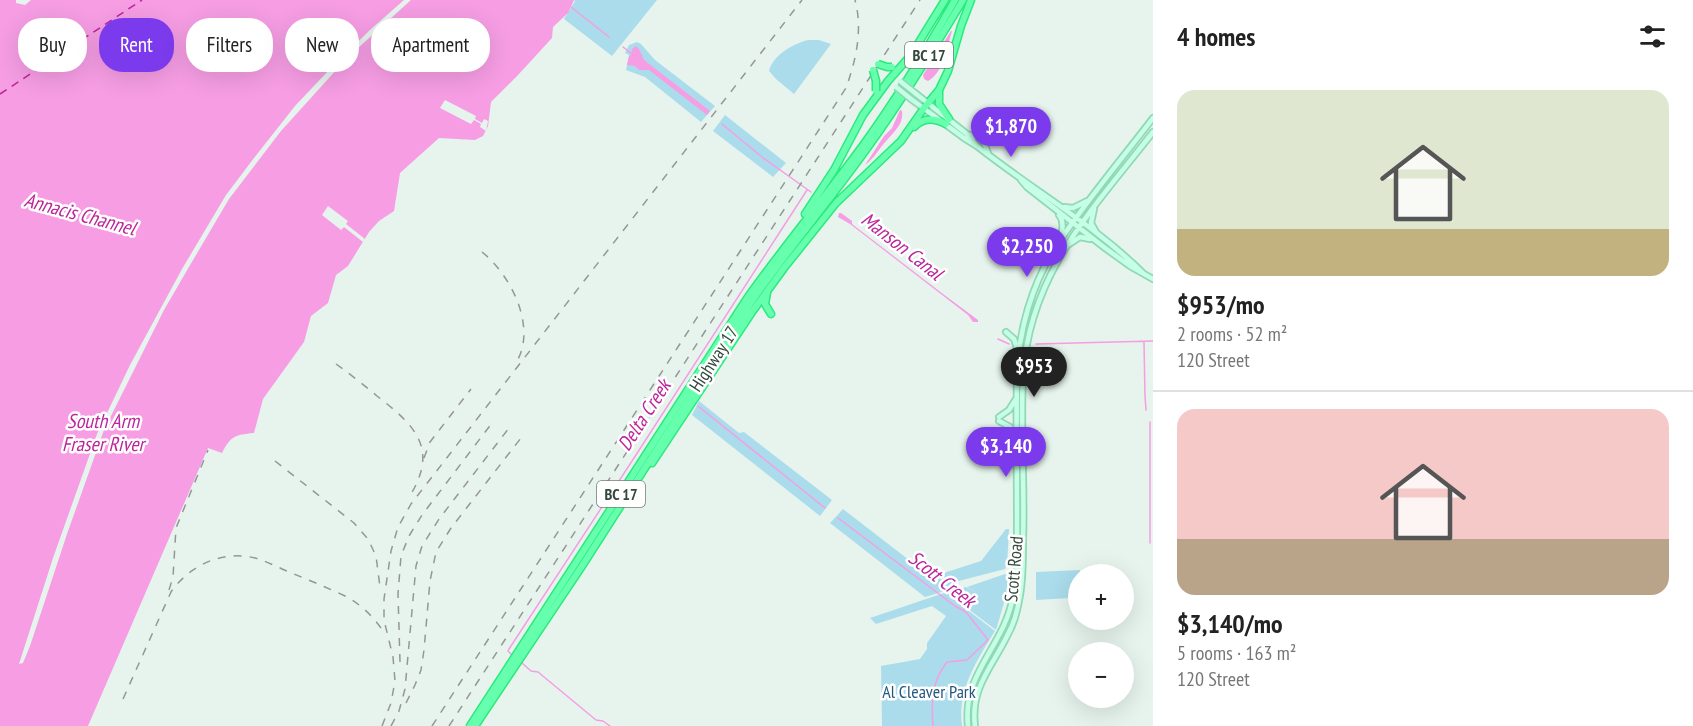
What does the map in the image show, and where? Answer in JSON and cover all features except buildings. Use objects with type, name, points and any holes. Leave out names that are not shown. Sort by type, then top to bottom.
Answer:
[{"type":"highway","points":[[773,262],[834,170],[874,99],[911,55],[945,0]]},
{"type":"highway","name":"Highway 17","points":[[470,726],[748,297],[865,142],[920,60],[955,0]]},
{"type":"highway","name":"Highway 17","points":[[475,726],[752,301],[870,144],[963,0]]},
{"type":"highway","points":[[906,135],[939,90],[948,71],[971,0]]},
{"type":"highway","points":[[878,64],[895,67],[911,55]]},
{"type":"highway","points":[[873,70],[876,81],[874,99]]},
{"type":"highway","points":[[939,90],[939,104],[947,122]]},
{"type":"highway","points":[[626,497],[661,451],[772,285],[836,202],[917,124],[925,119],[947,122]]},
{"type":"highway","points":[[745,323],[757,312],[771,314],[764,302],[772,285]]},
{"type":"main road","points":[[890,79],[900,81],[926,106]]},
{"type":"main road","points":[[890,79],[911,99],[926,106],[964,138],[1030,184],[1097,239],[1133,262],[1153,279]]},
{"type":"main road","points":[[1056,245],[1153,118]]},
{"type":"main road","points":[[947,122],[979,138],[987,135],[984,142],[989,155]]},
{"type":"main road","points":[[1025,360],[1029,333],[1054,265],[1079,225],[1153,132]]},
{"type":"main road","points":[[967,134],[977,146]]},
{"type":"main road","points":[[1057,207],[1073,208],[1092,197]]},
{"type":"main road","points":[[1097,203],[1091,223],[1097,239]]},
{"type":"main road","points":[[1019,353],[1032,297],[1044,267],[1063,231],[1057,207]]},
{"type":"main road","points":[[1064,249],[1080,237],[1097,239]]},
{"type":"main road","points":[[1006,332],[1014,339],[1019,353]]},
{"type":"main road","points":[[1023,333],[1026,336],[1023,353],[1025,360]]},
{"type":"main road","name":"Scott Road","points":[[968,726],[968,704],[972,684],[1005,624],[1016,578],[1019,353]]},
{"type":"main road","name":"Scott Road","points":[[975,726],[974,710],[977,693],[1012,627],[1023,576],[1022,426],[1025,360]]},
{"type":"main road","points":[[1017,396],[1009,410],[999,419],[1017,436]]},
{"type":"green space","points":[[574,0],[657,0],[612,56],[564,19]]},
{"type":"green space","points":[[808,40],[819,40],[831,44],[794,94],[769,71],[771,65],[784,51]]},
{"type":"green space","points":[[637,42],[655,60],[715,106],[701,122],[645,77],[626,70],[629,55],[625,53],[629,45]]},
{"type":"green space","points":[[725,115],[786,163],[773,177],[713,131]]},
{"type":"green space","points":[[699,401],[739,433],[744,432],[832,500],[820,516],[692,415]]},
{"type":"green space","points":[[843,509],[931,577],[981,561],[1006,529],[1009,529],[1007,565],[1005,569],[951,583],[948,590],[925,597],[830,523]]},
{"type":"green space","points":[[1068,571],[1068,598],[1036,600],[1036,572]]},
{"type":"green space","name":"Al Cleaver Park","points":[[1005,574],[1007,579],[1011,579],[996,630],[967,608],[976,599],[965,608],[995,631],[975,664],[965,688],[961,713],[962,726],[882,726],[881,666],[920,659],[927,649],[927,643],[946,616],[932,606],[876,624],[870,618],[966,587],[976,592],[967,587]]},
{"type":"water","points":[[0,0],[16,0],[16,3],[25,5],[31,0],[574,0],[568,13],[553,27],[552,38],[491,102],[488,126],[483,136],[475,140],[439,138],[400,173],[394,211],[379,221],[369,232],[348,266],[336,275],[328,303],[311,316],[304,342],[263,399],[254,433],[234,437],[222,453],[208,448],[88,726],[0,726]]},
{"type":"water","points":[[951,31],[938,72],[928,81],[924,79],[923,75]]},
{"type":"water","points":[[636,46],[644,60],[710,111],[707,115],[649,70],[639,70],[635,66],[627,65],[632,49]]},
{"type":"water","points":[[900,110],[902,119],[898,127],[865,165],[892,128]]},
{"type":"water","points":[[839,213],[978,322],[973,322],[968,315],[838,217]]},
{"type":"pier","points":[[404,0],[411,0],[391,18],[384,18]]},
{"type":"pier","points":[[370,30],[371,36],[359,47],[359,41]]},
{"type":"pier","points":[[327,72],[334,72],[281,131],[229,199],[164,310],[104,430],[30,646],[23,663],[19,664],[53,558],[97,434],[130,365],[182,269],[226,195],[295,106]]},
{"type":"pier","points":[[445,100],[476,116],[475,119],[482,123],[484,119],[488,121],[486,131],[474,120],[471,124],[440,108]]},
{"type":"pier","points":[[328,206],[348,221],[346,224],[365,239],[363,242],[344,227],[341,230],[322,215]]},
{"type":"waterway","name":"Manson Canal","points":[[571,7],[609,37]]},
{"type":"waterway","name":"Manson Canal","points":[[623,47],[632,54]]},
{"type":"waterway","name":"Manson Canal","points":[[722,124],[762,157],[811,192]]},
{"type":"waterway","name":"Delta Creek","points":[[512,655],[509,649],[807,190]]},
{"type":"waterway","name":"Manson Canal","points":[[998,339],[1009,344]]},
{"type":"waterway","name":"Manson Canal","points":[[1036,344],[1153,341]]},
{"type":"waterway","points":[[1144,342],[1146,410]]},
{"type":"waterway","name":"Scott Creek","points":[[698,406],[825,508]]},
{"type":"waterway","points":[[1150,422],[1150,543]]},
{"type":"waterway","name":"Scott Creek","points":[[838,518],[966,612],[988,640],[967,660],[947,662],[942,669],[935,684],[932,709],[933,726]]},
{"type":"waterway","name":"Delta Creek","points":[[522,663],[531,671],[538,672],[596,720],[603,721],[610,726]]},
{"type":"ferry route","points":[[0,94],[142,0]]},
{"type":"railway","points":[[382,726],[391,703],[395,681],[393,657],[384,620],[384,599],[391,551],[398,527],[411,504],[802,0]]},
{"type":"railway","points":[[432,726],[846,88],[857,45],[858,22],[855,0]]},
{"type":"railway","points":[[449,726],[920,0]]},
{"type":"railway","points":[[482,252],[502,273],[511,287],[522,317],[524,332],[517,361]]},
{"type":"railway","points":[[336,364],[390,406],[411,427],[418,438],[423,463],[411,494]]},
{"type":"railway","points":[[424,458],[430,442],[471,389]]},
{"type":"railway","points":[[400,662],[398,594],[401,556],[409,536],[422,515],[492,423]]},
{"type":"railway","points":[[391,726],[399,711],[405,689],[416,566],[422,546],[439,519],[509,428]]},
{"type":"railway","points":[[406,703],[421,670],[430,581],[436,552],[451,528],[521,438]]},
{"type":"railway","points":[[169,590],[173,577],[176,528],[208,450]]},
{"type":"railway","points":[[275,461],[354,523],[368,539],[376,556],[380,587]]},
{"type":"railway","points":[[123,699],[171,592],[197,567],[219,558],[231,556],[255,558],[339,593],[362,607],[385,634]]},
{"type":"water label","name":"Annacis Channel","points":[[80,214]]},
{"type":"water label","name":"South Arm Fraser River","points":[[103,432]]}]
